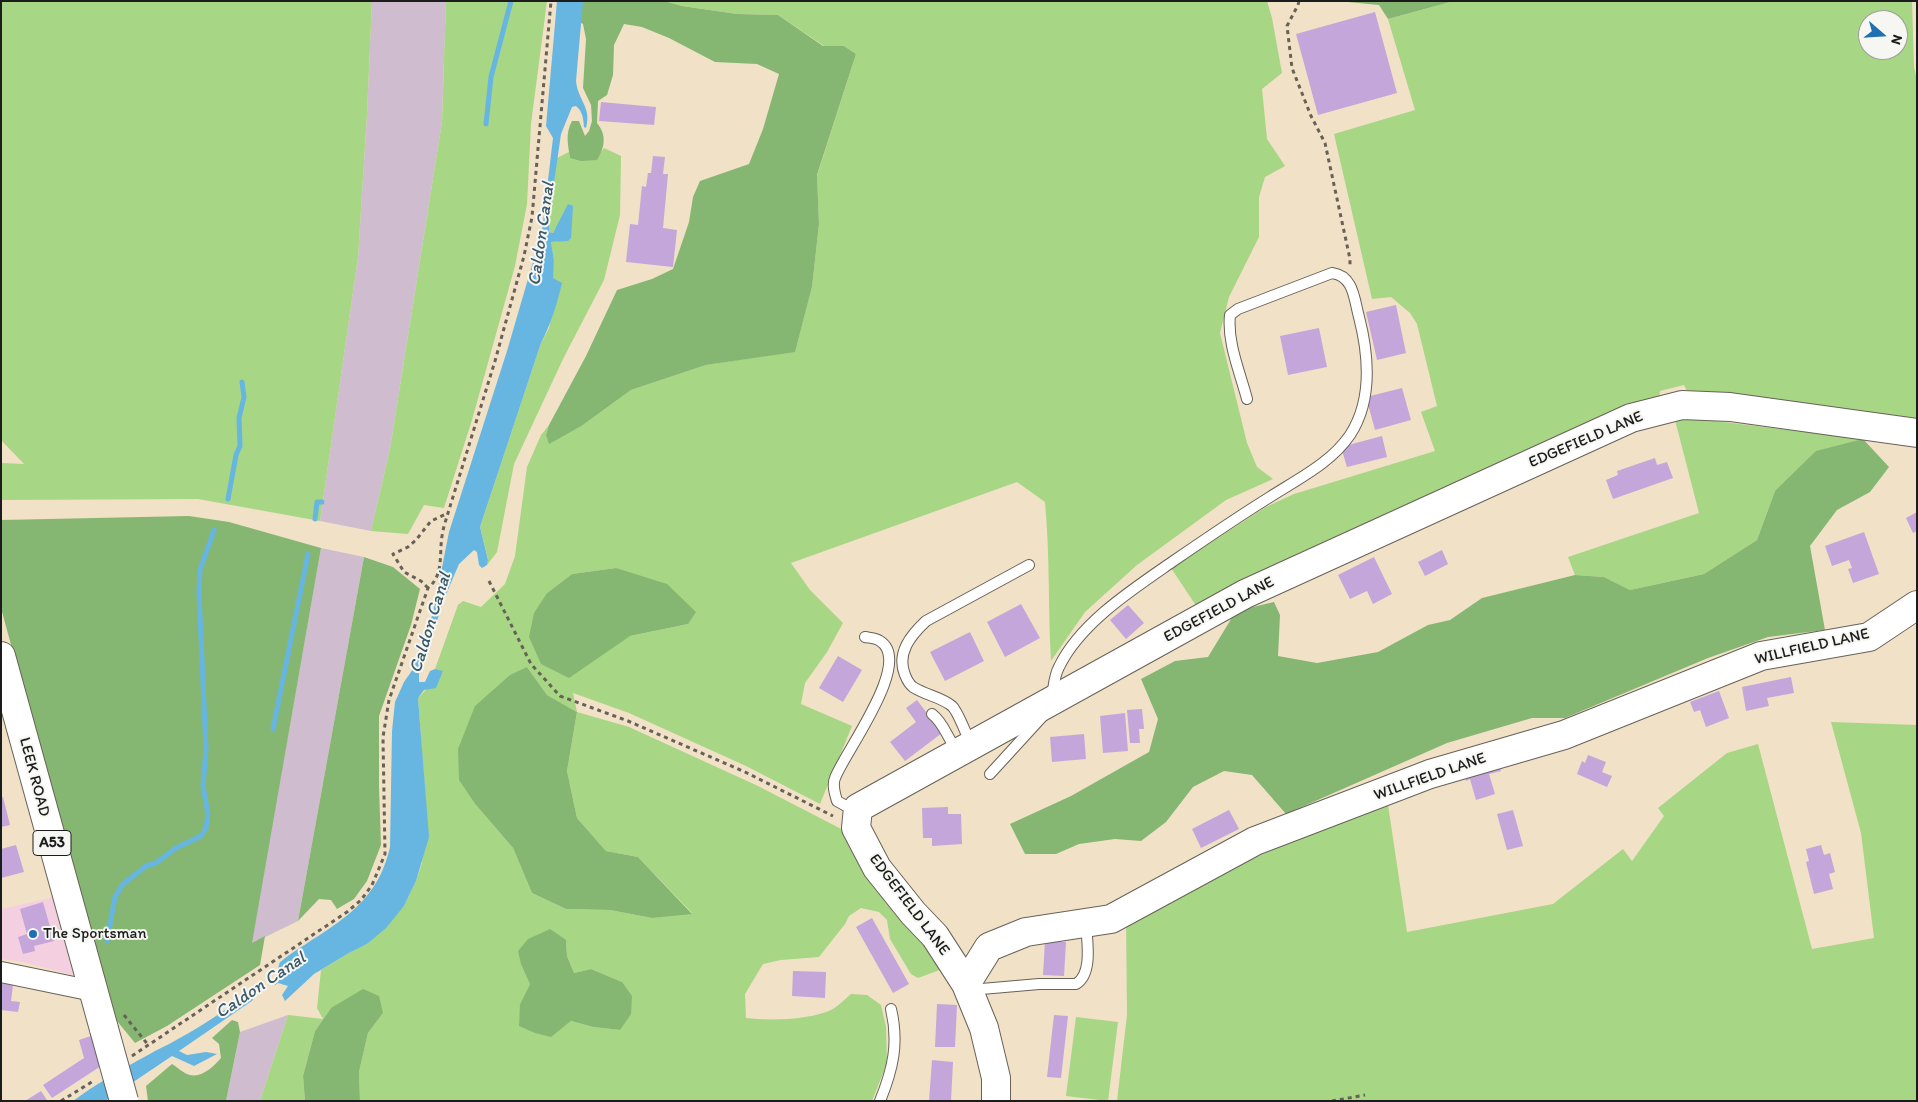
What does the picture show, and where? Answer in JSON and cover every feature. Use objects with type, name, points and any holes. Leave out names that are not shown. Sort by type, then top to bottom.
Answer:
[{"type":"main road","name":"EDGEFIELD LANE","points":[[996,1101],[996,1078],[984,1028],[967,987],[935,936],[913,913],[877,868],[857,820],[858,808],[1245,594],[1630,418],[1682,405],[1730,407],[1917,433]]},
{"type":"main road","name":"WILLFIELD LANE","points":[[967,987],[989,947],[1026,932],[1111,919],[1255,841],[1411,782],[1564,735],[1761,656],[1869,637],[1917,605]]},
{"type":"main road","name":"LEEK ROAD","points":[[1,656],[124,1101]]},
{"type":"street","points":[[1,972],[93,991]]},
{"type":"lane","points":[[990,774],[1046,714],[1052,701],[1054,681],[1059,667],[1080,636],[1120,599],[1230,521],[1318,466],[1334,453],[1350,435],[1360,414],[1368,377],[1364,339],[1350,282],[1342,275],[1332,274],[1238,309],[1230,315],[1231,340],[1248,399]]},
{"type":"lane","points":[[965,749],[953,707],[912,687],[907,681],[903,670],[902,659],[904,649],[914,631],[926,621],[1028,565]]},
{"type":"lane","points":[[857,820],[837,801],[834,780],[879,696],[890,662],[888,651],[882,642],[865,637]]},
{"type":"lane","points":[[932,714],[943,724],[951,744],[965,749]]},
{"type":"lane","points":[[967,987],[1076,984],[1081,981],[1086,971],[1086,923]]},
{"type":"lane","points":[[880,1101],[896,1048],[895,1024],[891,1009]]},
{"type":"path","points":[[149,1046],[347,912],[361,900],[372,885],[385,854],[383,737],[389,700],[428,588],[436,582],[440,567],[442,536],[448,513],[495,361],[524,256],[532,217],[551,1]]},
{"type":"path","points":[[1299,1],[1287,26],[1292,68],[1311,116],[1325,143],[1350,259],[1350,282]]},
{"type":"path","points":[[428,588],[421,581],[404,572],[393,554],[416,540],[431,521],[448,513]]},
{"type":"path","points":[[489,581],[531,664],[560,696],[628,721],[857,820]]},
{"type":"path","points":[[1332,1101],[1365,1095]]},
{"type":"shaded area","points":[[372,1],[446,1],[442,122],[390,449],[371,531],[320,521],[358,257]]},
{"type":"shaded area","points":[[321,548],[364,557],[298,921],[251,944]]},
{"type":"shaded area","name":"The Sportsman","points":[[55,897],[76,976],[23,962],[1,959],[1,909]]},
{"type":"shaded area","points":[[288,1015],[260,1101],[226,1101],[240,1032]]},
{"type":"green space","points":[[1,1],[372,1],[358,257],[320,521],[198,499],[1,500],[1,463],[24,464],[1,440]]},
{"type":"green space","points":[[446,1],[547,1],[531,124],[527,204],[515,266],[472,420],[444,508],[424,505],[408,534],[371,531],[390,449],[442,122]]},
{"type":"green space","points":[[573,1],[664,1],[682,6],[737,14],[778,15],[823,46],[844,46],[856,54],[817,175],[819,224],[812,287],[795,352],[706,365],[631,390],[583,425],[549,444],[546,435],[549,425],[586,356],[617,290],[652,279],[673,269],[689,222],[693,197],[700,181],[749,164],[763,129],[779,74],[757,64],[715,62],[669,38],[642,27],[624,24],[614,45],[613,75],[607,95],[598,101],[597,123],[604,137],[602,150],[597,160],[581,161],[570,158],[568,135],[572,121],[579,121],[585,136],[589,131],[592,121],[591,105],[583,88],[586,39],[583,24],[567,16]]},
{"type":"green space","points":[[664,1],[1267,1],[1282,73],[1262,89],[1267,139],[1285,166],[1265,177],[1259,197],[1259,237],[1229,297],[1220,333],[1247,443],[1257,467],[1273,479],[1226,500],[1137,565],[1085,612],[1051,661],[1045,502],[1017,482],[791,563],[810,590],[843,623],[827,652],[805,683],[801,704],[852,726],[820,804],[746,766],[629,713],[573,693],[577,712],[629,727],[758,786],[849,833],[945,968],[918,978],[911,974],[890,939],[887,920],[879,912],[861,908],[849,916],[819,957],[781,960],[763,964],[745,994],[746,1018],[778,1019],[814,1015],[833,1009],[851,994],[867,995],[881,1005],[886,1027],[887,1063],[872,1101],[360,1101],[359,1072],[368,1033],[383,1013],[331,1008],[315,1031],[303,1076],[305,1101],[260,1101],[288,1015],[323,1019],[317,1008],[321,970],[367,944],[404,906],[416,881],[422,863],[426,804],[418,698],[443,672],[435,669],[458,605],[463,601],[481,607],[505,584],[515,556],[527,467],[541,435],[549,425],[546,435],[583,425],[631,390],[706,365],[795,351],[812,287],[819,224],[817,176],[856,54],[844,46],[824,46],[778,15],[737,14],[682,6]],"holes":[[[616,568],[688,624],[630,636],[547,593],[572,574]],[[527,667],[547,695],[577,712],[567,771],[577,818],[606,851],[638,857],[692,913],[652,918],[610,910],[566,909],[532,893],[513,848],[476,805]],[[566,940],[567,956],[574,973],[591,969],[622,982],[620,1030],[593,1027],[571,1021],[551,1036],[520,1004],[530,984]]]},
{"type":"green space","points":[[1337,1],[1454,1],[1388,19],[1379,5]]},
{"type":"green space","points":[[1454,1],[1912,1],[1914,67],[1917,80],[1917,423],[1690,397],[1684,385],[1660,391],[1659,401],[1199,610],[1171,568],[1266,507],[1294,494],[1435,451],[1421,412],[1437,406],[1417,324],[1410,313],[1391,297],[1372,299],[1334,134],[1415,110],[1388,19]]},
{"type":"green space","points":[[604,148],[621,156],[620,215],[604,280],[563,359],[514,464],[497,552],[487,565],[488,559],[480,527],[541,343],[549,328],[558,281],[552,278],[554,260],[551,242],[557,242],[555,229],[553,233],[549,232],[549,218],[557,158],[569,152],[570,158],[596,160]]},
{"type":"green space","points":[[1674,416],[1863,439],[1775,491],[1757,540],[1704,574],[1630,590],[1604,577],[1575,575],[1568,557],[1699,513]]},
{"type":"green space","points":[[1863,439],[1889,467],[1870,492],[1837,510],[1810,546],[1825,630],[1768,637],[1708,658],[1565,718],[1532,718],[1447,743],[1286,814],[1252,775],[1224,771],[1193,787],[1166,822],[1141,841],[1115,839],[1079,844],[1056,854],[1025,854],[1010,824],[1071,796],[1149,752],[1158,719],[1141,679],[1175,661],[1208,657],[1236,611],[1274,602],[1280,615],[1278,656],[1317,663],[1378,652],[1428,625],[1450,620],[1482,598],[1575,575],[1604,577],[1630,590],[1704,574],[1757,540],[1775,491],[1816,451]]},
{"type":"green space","points":[[189,516],[229,522],[321,548],[252,943],[265,936],[260,965],[167,1026],[135,1043],[117,1021],[1,608],[1,520]]},
{"type":"green space","points":[[364,557],[393,567],[420,589],[411,625],[379,716],[381,845],[367,881],[354,899],[337,909],[331,900],[319,899],[298,921]]},
{"type":"green space","points":[[616,568],[667,584],[696,612],[688,624],[630,636],[569,678],[541,664],[529,637],[534,613],[547,593],[572,574]]},
{"type":"green space","points":[[527,667],[547,695],[577,712],[567,771],[577,818],[606,851],[638,857],[692,914],[652,918],[610,910],[566,909],[532,893],[513,848],[476,805],[459,780],[458,749],[475,706],[510,675]]},
{"type":"green space","points":[[1831,722],[1917,725],[1917,1101],[1117,1101],[1127,1015],[1126,916],[1387,798],[1407,932],[1553,904],[1623,849],[1632,861],[1664,816],[1658,808],[1727,753],[1758,744],[1812,949],[1874,938],[1861,833]]},
{"type":"green space","points":[[550,929],[566,940],[567,956],[574,973],[591,969],[622,982],[632,996],[631,1014],[620,1030],[593,1027],[571,1021],[551,1037],[519,1026],[520,1004],[530,984],[521,964],[518,951],[528,939]]},
{"type":"green space","points":[[363,989],[379,996],[383,1013],[368,1033],[359,1072],[360,1101],[305,1101],[303,1076],[315,1031],[331,1008]]},
{"type":"green space","points":[[1076,1017],[1118,1022],[1108,1101],[1066,1096]]},
{"type":"green space","points":[[232,1020],[238,1022],[240,1032],[226,1101],[148,1101],[146,1086],[172,1064],[185,1073],[199,1075],[215,1064],[221,1058],[219,1044],[212,1038]]},
{"type":"water","name":"Caldon Canal","points":[[557,1],[583,1],[576,81],[579,94],[586,109],[586,128],[584,127],[580,111],[576,106],[572,107],[561,134],[549,218],[549,232],[553,233],[568,204],[573,206],[571,238],[568,241],[551,242],[554,260],[553,278],[562,283],[480,527],[488,560],[487,565],[482,568],[479,565],[477,552],[474,550],[459,564],[445,597],[419,674],[419,682],[425,682],[430,671],[435,669],[443,671],[436,688],[424,690],[418,698],[429,837],[416,881],[404,906],[386,928],[367,944],[314,974],[285,1001],[282,995],[288,986],[278,983],[179,1051],[187,1055],[206,1052],[217,1054],[194,1066],[172,1056],[105,1101],[73,1101],[119,1071],[196,1029],[240,999],[284,959],[349,914],[363,901],[374,886],[383,868],[390,847],[392,731],[395,702],[404,682],[413,669],[433,613],[449,532],[507,351],[542,231],[553,138],[546,126]]},
{"type":"pier","points":[[280,960],[274,989],[252,1003],[257,980]]},
{"type":"building","points":[[1375,12],[1397,93],[1318,115],[1296,34]]},
{"type":"building","points":[[601,102],[656,107],[654,125],[599,121]]},
{"type":"building","points":[[653,156],[665,157],[663,174],[668,174],[663,228],[677,230],[673,267],[626,262],[630,224],[638,225],[642,186],[646,187],[648,173],[651,173]]},
{"type":"building","points":[[1396,305],[1406,353],[1377,360],[1366,312]]},
{"type":"building","points":[[1319,328],[1327,367],[1288,375],[1280,336]]},
{"type":"building","points":[[1402,388],[1411,420],[1375,430],[1366,397]]},
{"type":"building","points":[[1382,436],[1387,457],[1347,467],[1341,447]]},
{"type":"building","points":[[1655,458],[1657,465],[1667,462],[1673,478],[1613,499],[1606,480],[1618,475],[1617,471]]},
{"type":"building","points":[[1917,512],[1917,531],[1913,533],[1906,518]]},
{"type":"building","points":[[1864,532],[1879,574],[1853,583],[1848,569],[1852,568],[1849,560],[1832,566],[1825,546]]},
{"type":"building","points":[[1442,550],[1448,564],[1425,576],[1418,562]]},
{"type":"building","points":[[1374,557],[1392,594],[1373,604],[1367,591],[1350,599],[1338,575]]},
{"type":"building","points":[[1021,604],[1040,638],[1005,657],[987,622]]},
{"type":"building","points":[[1128,605],[1144,623],[1126,639],[1110,620]]},
{"type":"building","points":[[970,632],[984,661],[945,681],[930,652]]},
{"type":"building","points":[[838,656],[862,670],[843,702],[819,688]]},
{"type":"building","points":[[1791,677],[1794,693],[1767,698],[1769,706],[1746,711],[1742,687]]},
{"type":"building","points":[[1719,691],[1729,718],[1706,727],[1700,710],[1694,712],[1690,702]]},
{"type":"building","points":[[917,700],[942,733],[905,761],[890,742],[916,722],[906,708]]},
{"type":"building","points":[[1142,709],[1144,729],[1139,729],[1140,743],[1130,743],[1127,710]]},
{"type":"building","points":[[1125,713],[1128,751],[1103,753],[1100,716]]},
{"type":"building","points":[[1084,734],[1086,759],[1052,762],[1050,737]]},
{"type":"building","points":[[1588,755],[1606,762],[1602,772],[1612,776],[1607,787],[1577,774],[1582,761],[1585,763]]},
{"type":"building","points":[[1498,759],[1501,771],[1489,774],[1495,794],[1476,800],[1470,779],[1466,781],[1463,769]]},
{"type":"building","points":[[3,797],[10,825],[1,827],[1,798]]},
{"type":"building","points":[[948,807],[948,814],[961,814],[962,844],[932,846],[932,838],[923,838],[922,808]]},
{"type":"building","points":[[1229,810],[1239,829],[1201,848],[1192,829]]},
{"type":"building","points":[[1513,810],[1523,846],[1507,850],[1497,814]]},
{"type":"building","points":[[16,845],[24,872],[1,878],[1,849]]},
{"type":"building","points":[[1821,845],[1824,855],[1830,853],[1835,872],[1829,874],[1833,889],[1814,894],[1806,862],[1809,861],[1806,849]]},
{"type":"building","points":[[43,902],[54,941],[34,946],[35,951],[23,954],[18,937],[27,934],[20,909]]},
{"type":"building","points":[[872,918],[909,984],[893,993],[856,927]]},
{"type":"building","points":[[1045,941],[1066,942],[1064,976],[1043,975]]},
{"type":"building","points":[[793,971],[826,972],[825,998],[792,996]]},
{"type":"building","points":[[1,983],[13,985],[11,1001],[20,1002],[18,1012],[1,1010]]},
{"type":"building","points":[[937,1004],[957,1005],[955,1047],[935,1047]]},
{"type":"building","points":[[1054,1015],[1068,1016],[1061,1078],[1047,1077]]},
{"type":"building","points":[[91,1036],[101,1066],[52,1098],[43,1085],[84,1058],[79,1040]]},
{"type":"building","points":[[932,1060],[953,1062],[951,1101],[929,1101]]},
{"type":"building","points":[[41,1091],[47,1100],[25,1101]]},
{"type":"waterway","points":[[486,124],[491,77],[511,1]]},
{"type":"waterway","points":[[228,499],[236,455],[240,446],[239,418],[244,397],[242,382]]},
{"type":"waterway","points":[[315,519],[317,502],[322,502]]},
{"type":"waterway","points":[[107,941],[115,897],[123,884],[146,866],[156,863],[176,848],[201,836],[206,828],[208,814],[203,786],[206,749],[199,592],[200,570],[214,530]]},
{"type":"waterway","points":[[273,729],[308,554]]},
{"type":"place","name":"The Sportsman","points":[[33,934]]}]
